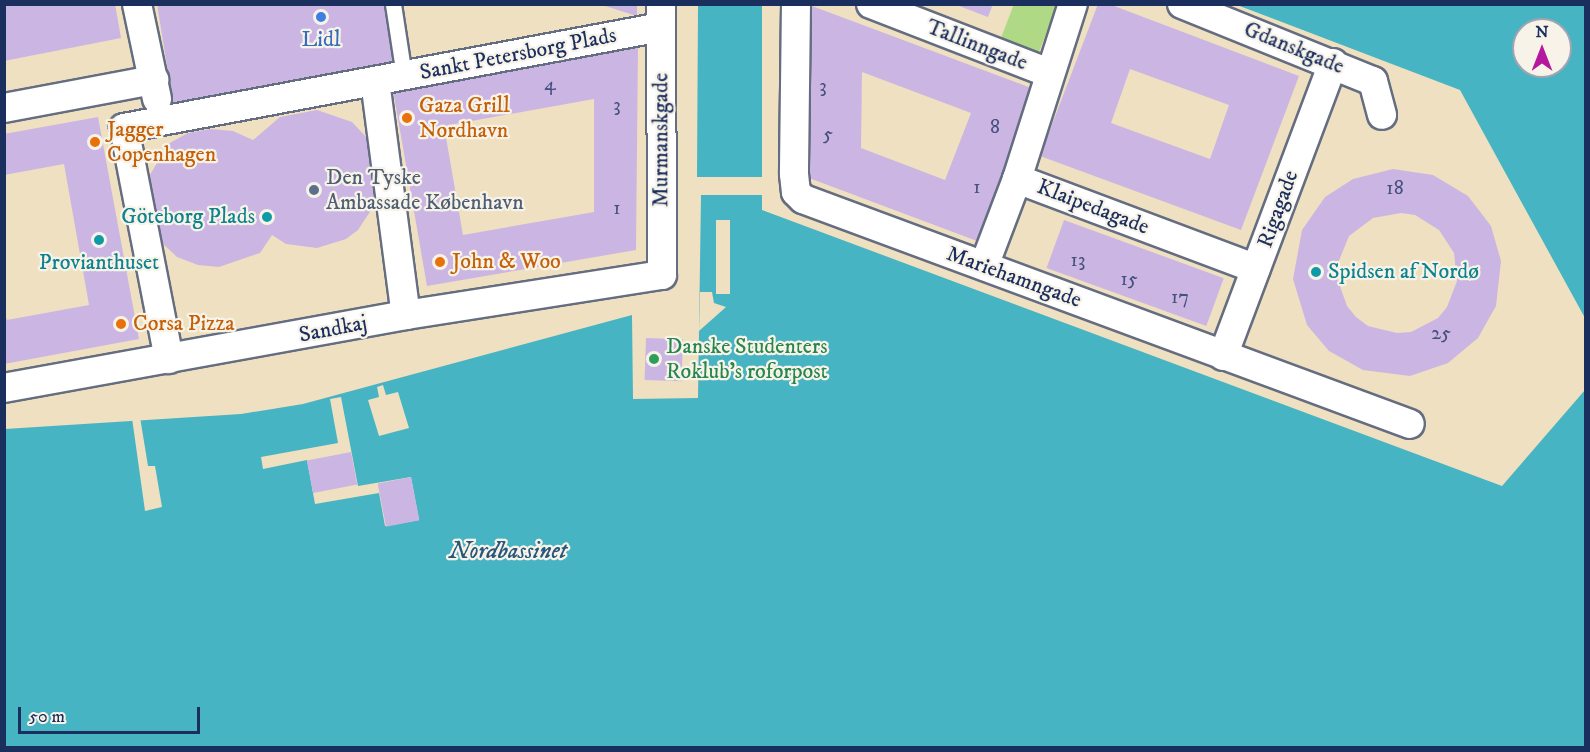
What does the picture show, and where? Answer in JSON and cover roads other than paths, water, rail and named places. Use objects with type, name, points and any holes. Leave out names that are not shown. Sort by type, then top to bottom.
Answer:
[{"type":"street","points":[[137,4],[162,120]]},
{"type":"street","name":"Mariehamngade","points":[[796,4],[796,192],[808,202],[1410,423]]},
{"type":"street","name":"Tallinngade","points":[[871,4],[1049,73],[1073,4]]},
{"type":"street","name":"Gdanskgade","points":[[1182,4],[1373,81],[1382,115]]},
{"type":"street","name":"Sankt Petersborg Plads","points":[[375,81],[661,16]]},
{"type":"street","name":"Murmanskgade","points":[[661,16],[662,275]]},
{"type":"street","name":"Rigagade","points":[[1223,356],[1333,63]]},
{"type":"street","points":[[1017,179],[1049,73]]},
{"type":"street","points":[[4,108],[154,80]]},
{"type":"street","points":[[169,359],[124,128],[162,120],[375,81],[406,315]]},
{"type":"street","name":"Klaipedagade","points":[[984,266],[1017,179],[1256,269]]},
{"type":"street","name":"Sandkaj","points":[[4,388],[406,315],[662,275]]},
{"type":"lane","points":[[393,4],[404,76]]},
{"type":"water","name":"Nordbassinet","points":[[698,5],[762,5],[762,210],[1502,486],[1585,390],[1585,747],[5,748],[5,429],[241,414],[303,404],[632,315],[633,399],[698,398],[701,196],[697,177]]},
{"type":"water","points":[[1237,5],[1585,5],[1585,318],[1460,90]]},
{"type":"place","name":"Lidl","points":[[321,17]]},
{"type":"place","name":"Gaza Grill Nordhavn","points":[[407,118]]},
{"type":"place","name":"Jagger Copenhagen","points":[[95,142]]},
{"type":"place","name":"Den Tyske Ambassade København","points":[[314,190]]},
{"type":"place","name":"Göteborg Plads","points":[[267,217]]},
{"type":"place","name":"Provianthuset","points":[[99,240]]},
{"type":"place","name":"John & Woo","points":[[440,262]]},
{"type":"place","name":"Spidsen af Nordø","points":[[1316,272]]},
{"type":"place","name":"Corsa Pizza","points":[[121,324]]},
{"type":"place","name":"Danske Studenters Roklub's roforpost","points":[[654,359]]}]
